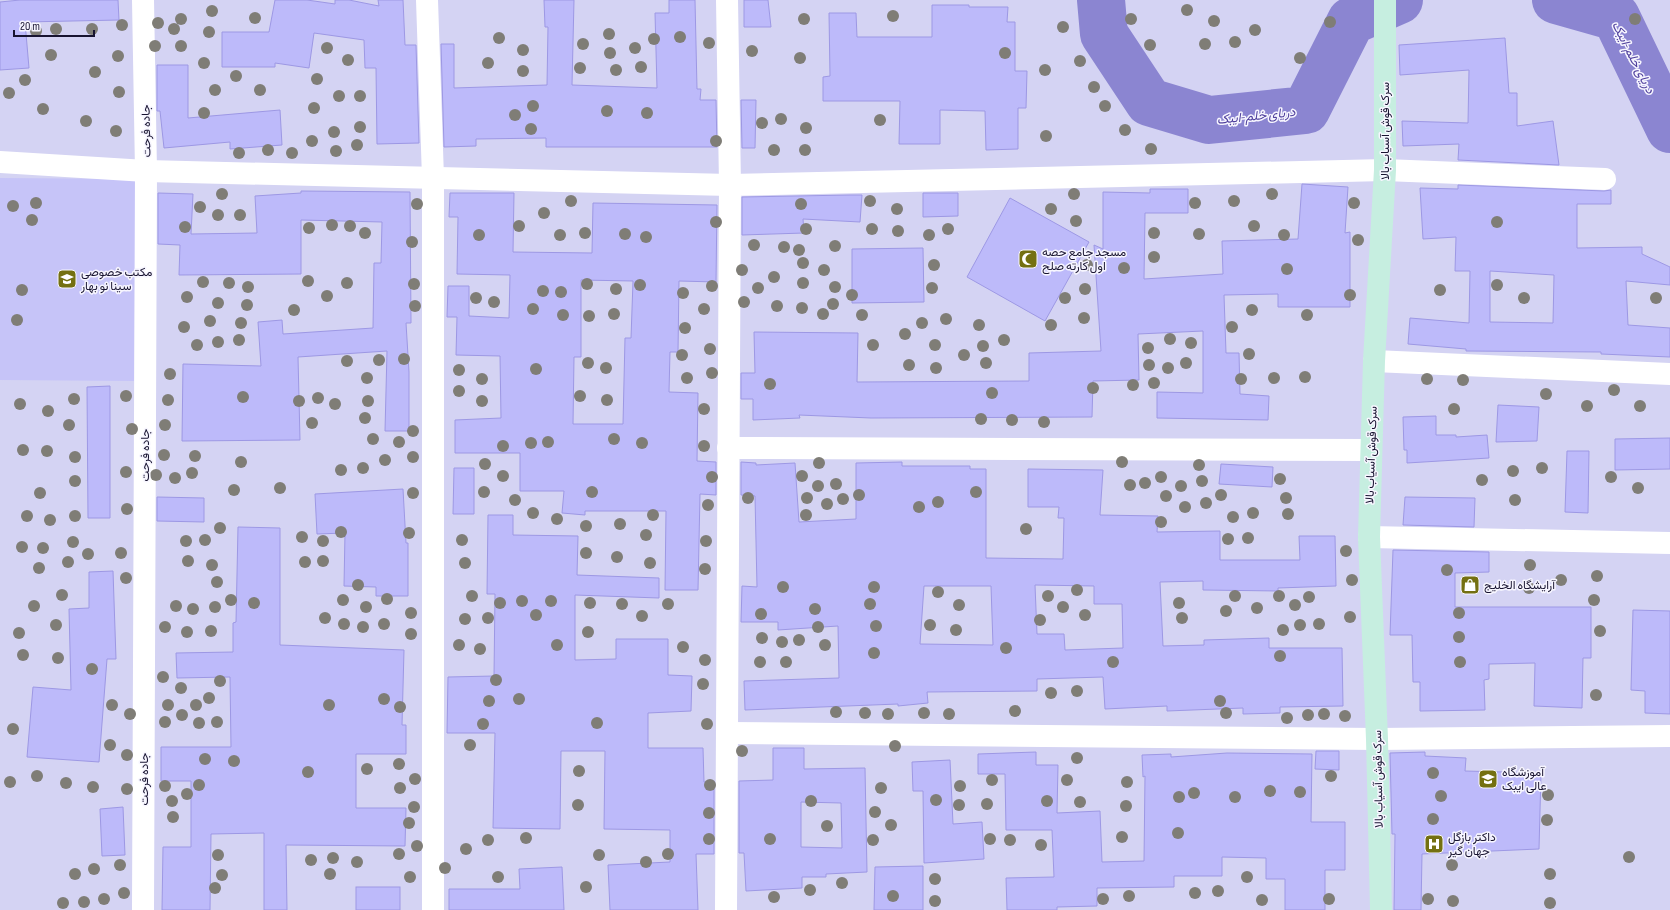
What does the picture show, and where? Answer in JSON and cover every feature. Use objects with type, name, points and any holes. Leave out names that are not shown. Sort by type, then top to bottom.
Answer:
[{"type":"street","name":"جاده فرحت","points":[[143,0],[146,171],[143,910]]},
{"type":"street","points":[[427,0],[433,178],[433,910]]},
{"type":"street","points":[[726,910],[730,186],[727,0]]},
{"type":"street","name":"سرک قوش آسیاب بالا","points":[[1381,910],[1377,739],[1369,537],[1370,450],[1385,170],[1385,0]]},
{"type":"street","points":[[0,162],[146,171],[730,186],[1385,170],[1606,179]]},
{"type":"street","points":[[1374,361],[1670,374]]},
{"type":"street","points":[[728,448],[1370,450]]},
{"type":"street","points":[[1369,537],[1670,543]]},
{"type":"street","points":[[727,733],[1377,739],[1670,736]]},
{"type":"shaded area","name":"مکتب خصوصی سینا نو بهار","points":[[0,178],[136,179],[134,381],[0,380]]},
{"type":"building","points":[[20,0],[118,0],[119,20],[25,22],[29,68],[0,70],[0,2]]},
{"type":"building","points":[[275,0],[307,0],[335,4],[335,0],[349,0],[379,6],[378,0],[403,0],[405,45],[416,45],[419,143],[377,144],[376,68],[365,68],[364,40],[314,33],[309,68],[275,63],[275,67],[222,67],[222,32],[269,32]]},
{"type":"building","points":[[544,0],[574,0],[572,85],[657,88],[655,13],[669,13],[669,0],[695,0],[697,89],[701,89],[700,100],[716,100],[717,147],[546,147],[546,138],[476,139],[476,146],[444,147],[441,44],[454,44],[454,88],[547,85],[548,27],[545,27]]},
{"type":"building","points":[[744,0],[768,0],[771,27],[744,27]]},
{"type":"building","points":[[932,5],[1008,7],[1007,22],[1015,22],[1015,71],[1027,71],[1026,108],[1018,108],[1018,149],[986,150],[985,111],[940,110],[940,144],[899,144],[900,101],[823,101],[823,77],[830,76],[829,13],[856,13],[857,37],[932,37]]},
{"type":"building","points":[[1505,38],[1509,93],[1517,93],[1517,126],[1553,121],[1559,165],[1458,160],[1459,144],[1403,146],[1402,121],[1468,123],[1469,70],[1400,75],[1399,45]]},
{"type":"building","points":[[157,65],[188,65],[188,118],[280,110],[282,145],[230,149],[230,142],[164,148],[160,111],[157,111]]},
{"type":"building","points":[[741,100],[756,100],[755,148],[742,148]]},
{"type":"building","points":[[1302,184],[1348,187],[1345,233],[1350,232],[1350,307],[1278,307],[1278,294],[1224,295],[1226,353],[1239,353],[1240,394],[1269,396],[1268,420],[1157,418],[1157,392],[1203,393],[1203,331],[1138,334],[1139,380],[1093,381],[1092,417],[871,418],[799,415],[800,418],[753,420],[753,399],[741,399],[741,373],[755,373],[754,332],[858,333],[857,382],[1029,381],[1029,353],[1101,351],[1094,245],[1103,249],[1103,192],[1150,193],[1150,189],[1188,189],[1188,213],[1145,213],[1144,279],[1223,274],[1222,241],[1298,239]]},
{"type":"building","points":[[1458,185],[1604,191],[1611,190],[1611,204],[1577,204],[1577,248],[1642,247],[1642,254],[1670,267],[1670,285],[1626,281],[1628,325],[1670,328],[1670,357],[1601,354],[1601,352],[1466,351],[1466,349],[1408,344],[1410,318],[1469,323],[1470,271],[1455,271],[1456,237],[1423,239],[1420,188],[1458,189]],"holes":[[[1490,271],[1554,275],[1553,323],[1490,322]]]},
{"type":"building","points":[[301,191],[410,192],[411,323],[406,323],[409,372],[409,431],[385,431],[387,351],[298,357],[300,440],[182,441],[183,364],[261,366],[258,322],[282,320],[283,334],[373,328],[374,263],[381,263],[382,222],[301,220],[301,274],[179,275],[180,245],[158,244],[158,193],[193,194],[191,234],[257,233],[255,196],[301,193]]},
{"type":"building","points":[[450,193],[514,193],[513,252],[592,253],[593,203],[717,205],[716,282],[679,281],[678,352],[670,352],[669,392],[698,393],[697,461],[716,462],[716,495],[700,494],[698,590],[665,590],[666,511],[585,511],[585,515],[562,513],[564,491],[520,491],[520,453],[455,453],[455,420],[501,418],[500,356],[456,355],[457,317],[447,317],[448,286],[469,286],[469,316],[509,318],[510,275],[457,274],[458,217],[449,217]],"holes":[[[581,280],[633,281],[631,338],[625,338],[623,424],[573,424],[574,357],[581,357]]]},
{"type":"building","points":[[923,193],[958,193],[958,216],[923,217]]},
{"type":"building","points":[[862,195],[860,222],[803,219],[804,233],[742,235],[742,197]]},
{"type":"building","points":[[1010,198],[1089,242],[1045,321],[967,277]]},
{"type":"building","points":[[923,248],[924,302],[852,303],[852,249]]},
{"type":"building","points":[[110,386],[110,518],[88,518],[87,387]]},
{"type":"building","points":[[1498,405],[1539,407],[1537,441],[1496,442]]},
{"type":"building","points":[[1436,416],[1436,435],[1456,435],[1456,437],[1487,435],[1489,458],[1407,463],[1407,450],[1404,450],[1403,417]]},
{"type":"building","points":[[1670,438],[1670,469],[1615,470],[1615,439]]},
{"type":"building","points":[[1567,451],[1589,451],[1588,513],[1565,512]]},
{"type":"building","points":[[741,462],[756,463],[756,465],[795,463],[799,522],[856,519],[856,463],[902,462],[902,466],[970,466],[970,469],[986,469],[986,558],[1063,559],[1064,518],[1058,518],[1059,507],[1028,507],[1028,469],[1103,470],[1100,515],[1158,516],[1157,532],[1220,531],[1220,560],[1300,560],[1299,536],[1335,536],[1336,586],[1278,588],[1278,591],[1203,590],[1203,581],[1160,582],[1163,646],[1204,645],[1204,640],[1269,638],[1269,648],[1342,648],[1343,706],[1280,707],[1280,713],[1243,714],[1243,708],[1167,711],[1167,706],[1105,709],[1103,677],[1037,679],[1037,691],[927,692],[928,703],[898,706],[898,704],[745,710],[744,681],[839,678],[838,626],[778,630],[778,622],[741,622],[742,586],[757,587],[755,496],[741,495]],"holes":[[[1035,585],[1094,586],[1094,604],[1122,604],[1123,648],[1065,650],[1064,634],[1037,634]],[[924,586],[991,586],[993,645],[920,644]]]},
{"type":"building","points":[[1221,464],[1273,467],[1272,487],[1219,484]]},
{"type":"building","points":[[454,468],[474,468],[474,514],[453,514]]},
{"type":"building","points":[[403,489],[406,543],[408,543],[408,596],[376,596],[376,587],[344,586],[345,533],[317,534],[315,494]]},
{"type":"building","points":[[157,497],[204,498],[204,522],[157,521]]},
{"type":"building","points":[[1405,497],[1475,498],[1474,527],[1403,525]]},
{"type":"building","points":[[488,515],[513,515],[513,535],[578,536],[577,575],[659,578],[659,598],[575,595],[575,660],[616,659],[616,639],[668,639],[668,675],[692,676],[691,711],[648,713],[648,748],[703,748],[704,782],[714,781],[714,854],[696,854],[698,910],[610,910],[608,865],[670,862],[670,830],[604,829],[605,751],[561,751],[560,829],[493,828],[495,733],[447,733],[448,677],[494,676],[495,594],[487,594]]},
{"type":"building","points":[[238,527],[280,528],[280,645],[404,650],[402,725],[406,725],[406,754],[356,754],[356,808],[406,808],[405,846],[286,845],[287,910],[264,910],[264,833],[211,834],[210,910],[162,910],[163,847],[191,847],[191,781],[161,781],[161,747],[231,747],[230,677],[177,678],[176,653],[233,652],[233,623],[236,622]]},
{"type":"building","points":[[1393,550],[1489,552],[1489,572],[1455,573],[1455,607],[1591,607],[1591,658],[1583,658],[1582,708],[1534,706],[1535,663],[1489,664],[1489,679],[1484,680],[1485,710],[1420,711],[1420,682],[1413,682],[1412,635],[1390,635]]},
{"type":"building","points":[[113,571],[116,659],[107,659],[99,762],[27,757],[33,687],[71,690],[69,609],[89,608],[89,572]]},
{"type":"building","points":[[1633,610],[1670,611],[1670,714],[1645,713],[1645,691],[1631,690]]},
{"type":"building","points":[[773,748],[804,748],[804,769],[865,768],[867,872],[826,874],[826,877],[802,877],[802,888],[746,891],[744,853],[739,853],[739,781],[773,780]],"holes":[[[801,802],[841,803],[842,848],[801,847]]]},
{"type":"building","points":[[1316,751],[1339,751],[1339,770],[1315,769]]},
{"type":"building","points":[[1036,752],[1036,765],[1058,765],[1057,813],[1100,811],[1102,862],[1144,861],[1145,776],[1143,777],[1142,755],[1171,754],[1171,757],[1227,753],[1312,754],[1311,822],[1345,822],[1345,870],[1325,870],[1325,910],[1285,910],[1285,879],[1266,879],[1266,858],[1222,857],[1222,876],[1174,876],[1174,887],[1097,888],[1097,906],[1057,907],[1057,910],[1007,910],[1006,878],[1054,877],[1052,830],[1006,830],[1005,774],[978,774],[978,754]]},
{"type":"building","points":[[1425,752],[1425,756],[1466,758],[1465,771],[1541,773],[1539,849],[1422,854],[1421,910],[1394,910],[1395,834],[1392,834],[1390,753]]},
{"type":"building","points":[[950,760],[953,824],[982,822],[984,859],[924,863],[923,791],[913,791],[912,762]]},
{"type":"building","points":[[123,807],[125,855],[102,856],[100,809]]},
{"type":"building","points":[[923,866],[923,910],[874,910],[875,867]]},
{"type":"building","points":[[562,867],[564,910],[449,910],[449,889],[520,889],[519,869]]},
{"type":"building","points":[[356,887],[400,887],[400,910],[356,910]]},
{"type":"waterway","name":"دریای خلم-ایبک","points":[[1101,0],[1104,34],[1149,102],[1209,120],[1306,110],[1351,21],[1399,0]]},
{"type":"waterway","name":"دریای خلم-ایبک","points":[[1556,0],[1616,17],[1670,129]]},
{"type":"place","name":"مسجد جامع حصه اول کارته صلح","points":[[1028,259]]},
{"type":"place","name":"مکتب خصوصی سینا نو بهار","points":[[67,279]]},
{"type":"place","name":"آرایشگاه الخلیج","points":[[1470,585]]},
{"type":"place","name":"آموزشگاه عالی ایبک","points":[[1488,779]]},
{"type":"place","name":"داکتر بازگل جهان گیر","points":[[1434,844]]}]
